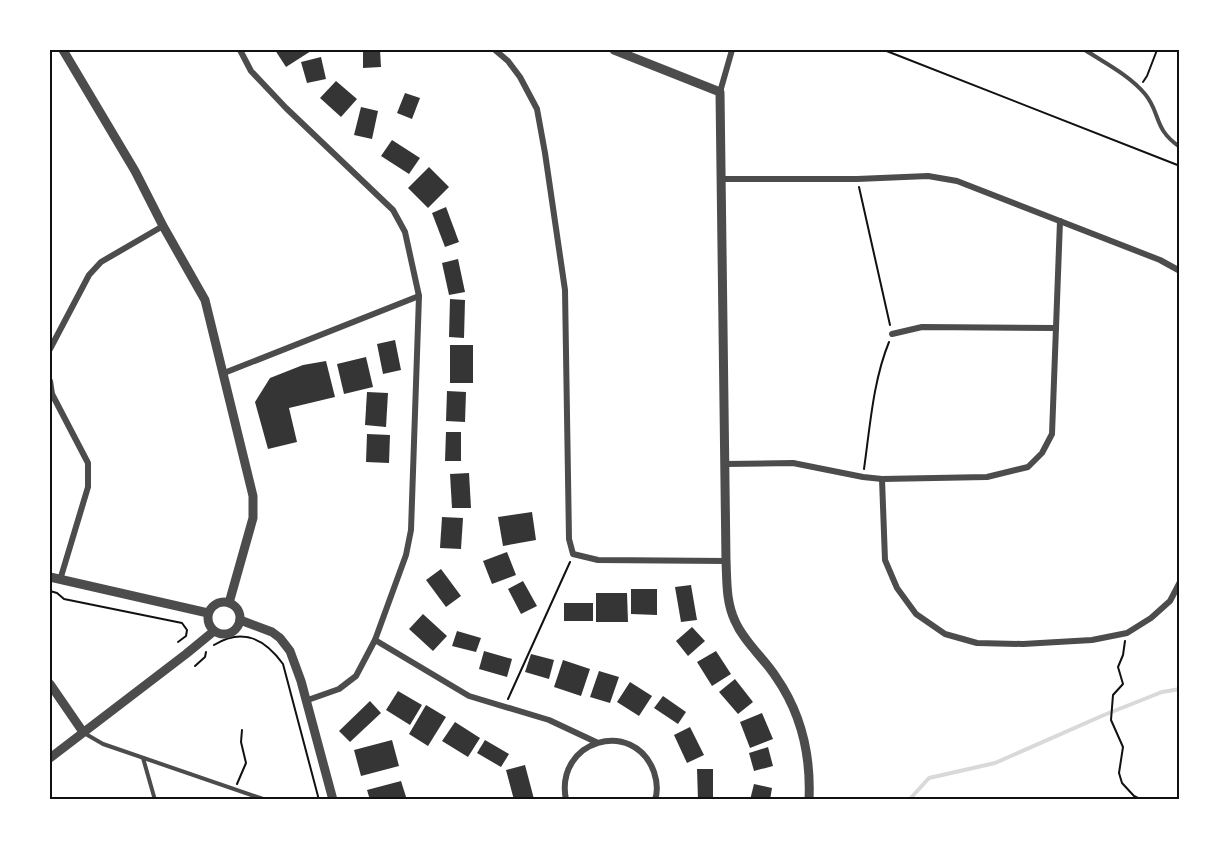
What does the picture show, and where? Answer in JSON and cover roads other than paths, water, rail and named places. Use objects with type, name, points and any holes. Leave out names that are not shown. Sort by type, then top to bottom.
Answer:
[{"type":"street","points":[[63,50],[135,171],[205,300],[253,496],[253,518],[228,603]]},
{"type":"street","points":[[240,50],[251,71],[286,108],[393,210],[405,232],[419,296],[411,530],[406,555],[375,640],[356,676],[339,689],[305,701]]},
{"type":"street","points":[[495,50],[508,60],[537,109],[545,153],[565,290],[569,540],[573,554],[598,560],[726,561]]},
{"type":"street","points":[[614,50],[720,92]]},
{"type":"street","points":[[732,50],[720,92],[728,598],[742,635],[775,676],[799,721],[807,749],[810,777],[809,800]]},
{"type":"street","points":[[722,179],[857,179],[928,176],[957,181],[1160,260],[1179,271]]},
{"type":"street","points":[[725,464],[793,463],[882,479],[987,477],[1028,467],[1042,453],[1052,434],[1059,221]]},
{"type":"street","points":[[50,349],[89,275],[101,262],[163,226]]},
{"type":"street","points":[[224,373],[419,296]]},
{"type":"street","points":[[892,334],[922,327],[1056,328]]},
{"type":"street","points":[[50,381],[51,394],[88,463],[88,487],[60,579]]},
{"type":"street","points":[[882,479],[885,560],[897,588],[916,614],[945,634],[977,643],[1023,644],[1092,640],[1127,633],[1151,618],[1170,602],[1179,582]]},
{"type":"street","points":[[50,578],[208,613]]},
{"type":"street","points":[[218,603],[228,603],[237,609],[240,620],[232,632],[223,635],[214,631],[208,623],[208,613],[210,608],[218,603]]},
{"type":"street","points":[[240,620],[272,632],[285,644],[294,661],[333,800]]},
{"type":"street","points":[[50,758],[214,631]]},
{"type":"street","points":[[375,640],[469,696],[549,720],[596,742]]},
{"type":"street","points":[[50,684],[83,732]]},
{"type":"street","points":[[566,800],[564,788],[566,773],[572,760],[583,749],[596,742],[612,740],[627,743],[641,752],[651,764],[657,778],[655,800]]},
{"type":"lane","points":[[1085,50],[1147,96],[1161,130],[1179,147]]},
{"type":"lane","points":[[83,732],[103,744],[266,800]]},
{"type":"lane","points":[[143,758],[155,800]]},
{"type":"waterway","points":[[909,800],[929,778],[995,763],[1104,715],[1162,692],[1180,689]]}]
